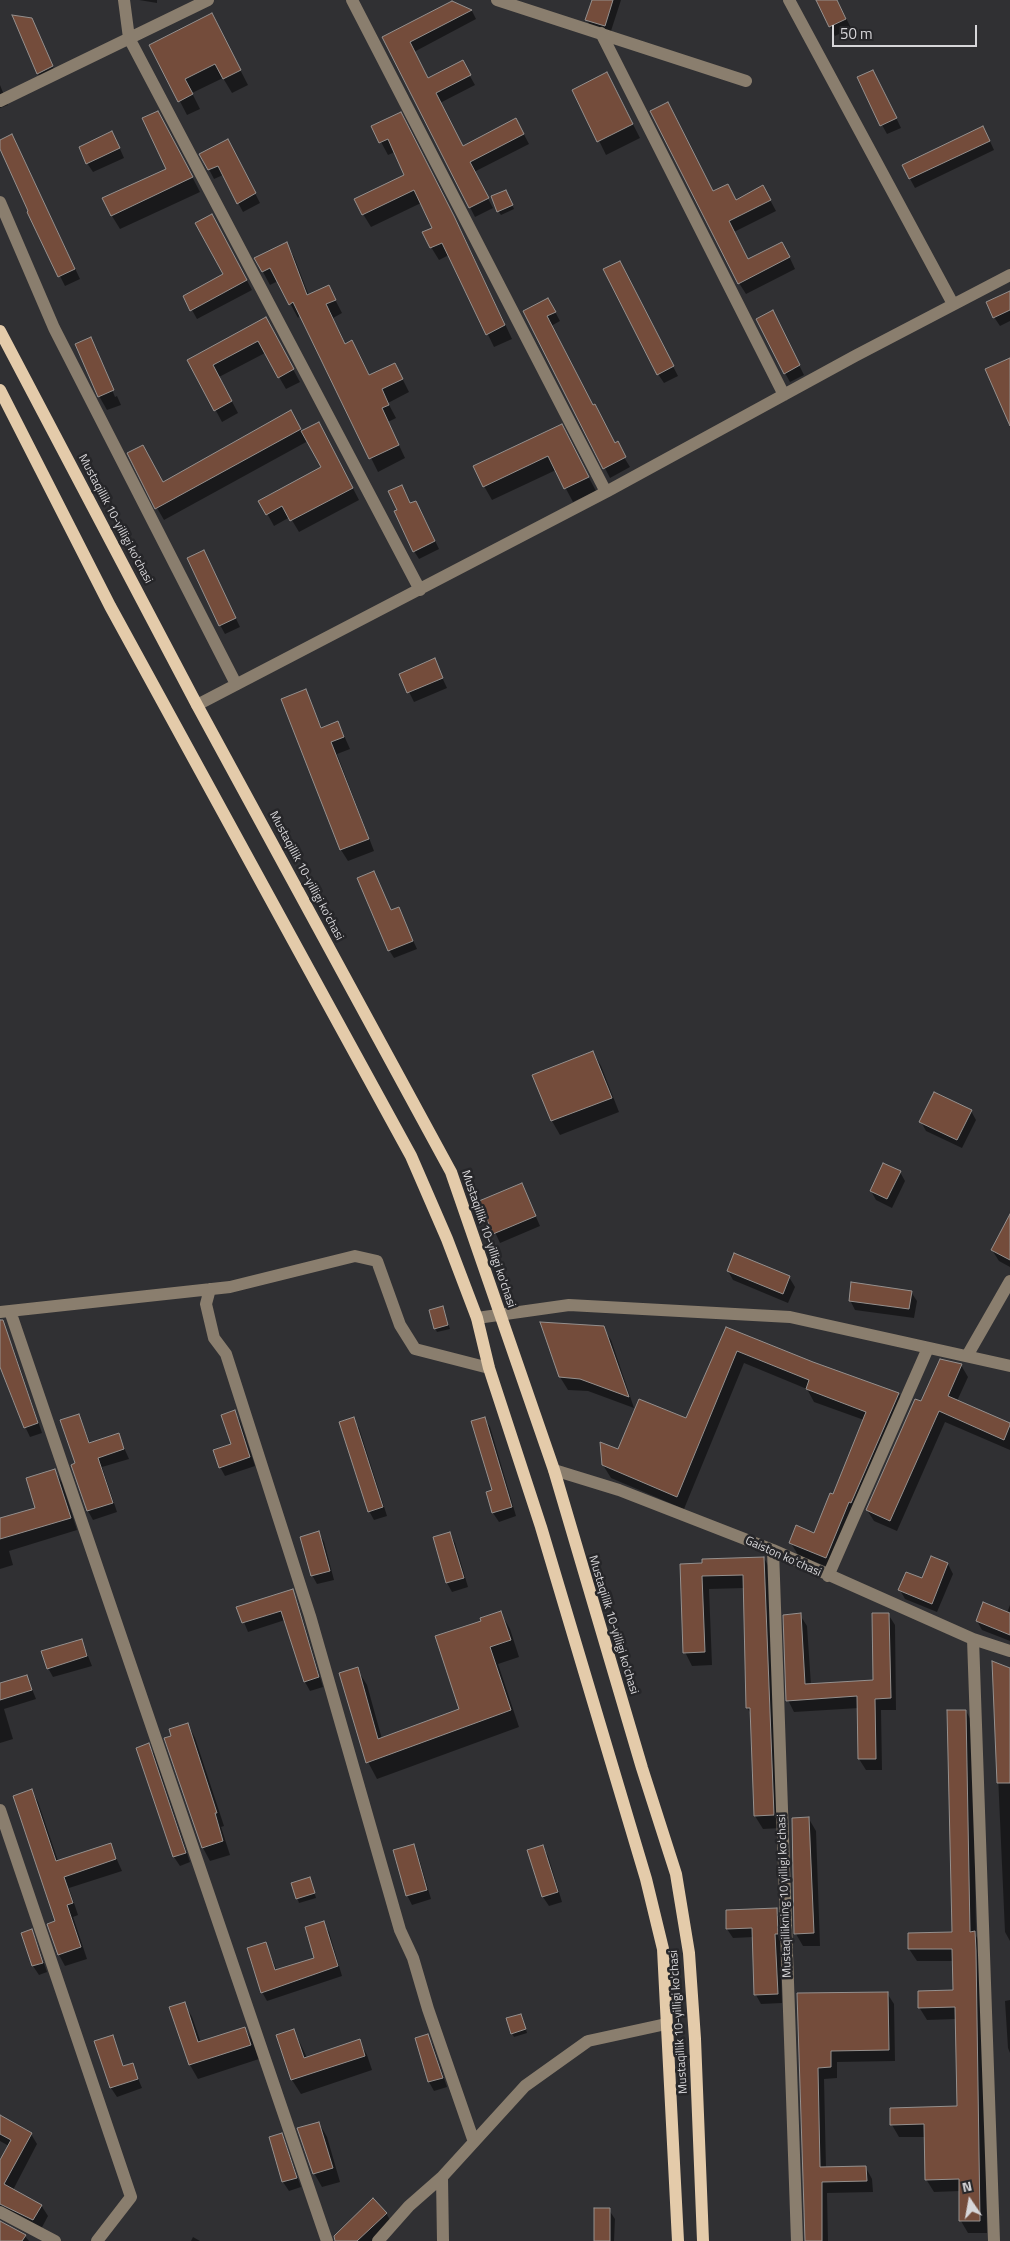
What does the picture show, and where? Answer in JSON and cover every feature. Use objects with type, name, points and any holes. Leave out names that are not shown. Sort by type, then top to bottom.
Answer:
[{"type":"main road","name":"Mustaqillik 10-yilligi ko'chasi","points":[[0,331],[197,704],[451,1172],[554,1470],[642,1768],[676,1874],[689,1953],[696,2039],[703,2241]]},
{"type":"main road","name":"Mustaqillik 10-yilligi ko'chasi","points":[[0,390],[110,606],[411,1156],[477,1318],[489,1368],[541,1526],[646,1880],[663,1949],[678,2241]]},
{"type":"street","points":[[124,0],[129,38],[420,590]]},
{"type":"street","points":[[0,101],[208,0]]},
{"type":"street","points":[[352,0],[606,492]]},
{"type":"street","points":[[497,0],[746,81]]},
{"type":"street","points":[[789,0],[954,304]]},
{"type":"street","points":[[601,33],[784,395]]},
{"type":"street","points":[[0,202],[54,328],[236,684]]},
{"type":"street","points":[[197,704],[420,590],[954,304],[1010,276]]},
{"type":"street","points":[[327,2241],[5,1311],[230,1287],[355,1256],[377,1261],[400,1324],[415,1348],[489,1368]]},
{"type":"street","points":[[967,1356],[1010,1280]]},
{"type":"street","points":[[210,1289],[206,1304],[214,1338],[226,1354],[310,1616],[400,1930],[413,1958],[428,2010],[474,2142]]},
{"type":"street","points":[[477,1318],[569,1306],[790,1317],[1010,1366]]},
{"type":"street","points":[[828,1576],[928,1348]]},
{"type":"street","name":"Gaiston koʻchasi","points":[[554,1470],[619,1490],[772,1550],[972,1639],[1010,1651]]},
{"type":"street","name":"Mustaqillikning 10 yilligi koʻchasi","points":[[772,1550],[797,2241]]},
{"type":"street","points":[[972,1639],[994,2241]]},
{"type":"street","points":[[0,1810],[131,2196],[97,2241]]},
{"type":"street","points":[[378,2241],[410,2206],[442,2177],[525,2086],[588,2041],[666,2024]]},
{"type":"street","points":[[442,2177],[443,2241]]},
{"type":"street","points":[[0,2212],[54,2241]]},
{"type":"building","points":[[592,0],[613,0],[605,26],[585,20]]},
{"type":"building","points":[[816,0],[837,0],[846,19],[829,27]]},
{"type":"building","points":[[452,1],[472,10],[410,42],[428,78],[463,60],[471,75],[436,93],[463,146],[516,118],[524,134],[470,162],[489,198],[469,208],[382,37]]},
{"type":"building","points":[[212,13],[241,70],[223,79],[215,64],[185,79],[193,94],[178,102],[149,45]]},
{"type":"building","points":[[12,15],[32,18],[53,66],[37,74]]},
{"type":"building","points":[[873,70],[897,118],[880,126],[857,77]]},
{"type":"building","points":[[607,72],[633,124],[597,142],[572,90]]},
{"type":"building","points":[[668,102],[713,191],[728,184],[736,200],[763,185],[771,200],[729,221],[748,259],[782,242],[790,257],[738,284],[650,111]]},
{"type":"building","points":[[158,111],[193,177],[111,216],[102,198],[166,169],[142,118]]},
{"type":"building","points":[[401,112],[454,216],[505,325],[486,335],[442,243],[430,248],[422,232],[432,228],[414,190],[362,215],[354,199],[404,175],[388,139],[379,143],[371,126]]},
{"type":"building","points":[[983,126],[990,141],[909,179],[902,165]]},
{"type":"building","points":[[112,131],[120,148],[86,164],[79,147]]},
{"type":"building","points":[[12,134],[75,269],[58,277],[0,149],[0,140]]},
{"type":"building","points":[[228,139],[256,193],[237,204],[218,166],[208,170],[199,154]]},
{"type":"building","points":[[506,190],[513,205],[497,212],[491,196]]},
{"type":"building","points":[[212,214],[247,280],[190,311],[183,296],[223,274],[195,223]]},
{"type":"building","points":[[287,242],[307,295],[329,285],[336,300],[326,304],[345,344],[352,340],[369,375],[395,363],[403,379],[382,389],[389,405],[382,408],[399,445],[369,459],[293,302],[289,305],[270,268],[262,272],[254,258]]},
{"type":"building","points":[[620,261],[674,366],[657,375],[603,269]]},
{"type":"building","points":[[1010,291],[1010,310],[993,318],[986,302]]},
{"type":"building","points":[[548,298],[556,312],[547,316],[593,405],[595,404],[615,443],[618,441],[626,457],[603,469],[523,311]]},
{"type":"building","points":[[773,310],[800,365],[784,374],[756,319]]},
{"type":"building","points":[[266,317],[294,369],[278,378],[258,341],[213,365],[232,401],[214,411],[187,360]]},
{"type":"building","points":[[91,337],[114,390],[98,397],[75,344]]},
{"type":"building","points":[[1010,358],[1010,426],[985,369]]},
{"type":"building","points":[[291,410],[301,429],[155,509],[127,453],[143,445],[163,482]]},
{"type":"building","points":[[319,422],[353,488],[290,521],[282,506],[266,515],[258,501],[321,467],[301,431]]},
{"type":"building","points":[[562,424],[589,477],[564,489],[548,456],[483,487],[473,466]]},
{"type":"building","points":[[402,485],[410,503],[416,501],[435,541],[413,552],[394,511],[397,510],[388,491]]},
{"type":"building","points":[[204,550],[236,618],[219,626],[187,558]]},
{"type":"building","points":[[435,658],[443,678],[407,693],[399,674]]},
{"type":"building","points":[[306,689],[321,728],[338,721],[344,737],[331,742],[369,839],[340,850],[281,699]]},
{"type":"building","points":[[374,871],[391,910],[399,907],[413,941],[388,951],[357,878]]},
{"type":"building","points":[[593,1051],[612,1098],[551,1121],[532,1075]]},
{"type":"building","points":[[934,1092],[972,1110],[957,1140],[919,1122]]},
{"type":"building","points":[[883,1163],[901,1171],[887,1199],[870,1191]]},
{"type":"building","points":[[522,1183],[536,1216],[493,1234],[479,1201]]},
{"type":"building","points":[[1010,1214],[1010,1260],[991,1250]]},
{"type":"building","points":[[734,1253],[790,1276],[783,1294],[727,1271]]},
{"type":"building","points":[[851,1282],[912,1291],[909,1309],[849,1301]]},
{"type":"building","points":[[443,1306],[448,1325],[434,1329],[429,1310]]},
{"type":"building","points":[[0,1320],[3,1320],[38,1423],[24,1428],[0,1367]]},
{"type":"building","points":[[540,1322],[604,1326],[629,1397],[580,1379],[559,1377]]},
{"type":"building","points":[[726,1327],[813,1362],[899,1393],[851,1503],[849,1502],[826,1558],[789,1543],[796,1525],[814,1533],[830,1493],[833,1494],[866,1412],[806,1389],[809,1380],[737,1351],[677,1497],[602,1465],[600,1442],[618,1449],[639,1399],[686,1418]]},
{"type":"building","points":[[940,1359],[962,1364],[948,1396],[1010,1423],[1010,1425],[1004,1440],[939,1411],[890,1521],[866,1510],[915,1399],[921,1401]]},
{"type":"building","points":[[235,1410],[250,1457],[219,1468],[213,1450],[231,1444],[221,1415]]},
{"type":"building","points":[[79,1414],[89,1443],[119,1433],[124,1449],[98,1458],[113,1503],[87,1511],[71,1465],[75,1463],[60,1420]]},
{"type":"building","points":[[354,1417],[383,1507],[368,1512],[339,1422]]},
{"type":"building","points":[[485,1417],[512,1507],[492,1513],[486,1492],[492,1490],[471,1421]]},
{"type":"building","points":[[55,1469],[71,1518],[0,1539],[0,1518],[35,1508],[26,1478]]},
{"type":"building","points":[[319,1531],[330,1571],[311,1576],[300,1537]]},
{"type":"building","points":[[450,1532],[464,1578],[446,1583],[433,1537]]},
{"type":"building","points":[[931,1556],[948,1563],[932,1604],[898,1590],[906,1572],[922,1578]]},
{"type":"building","points":[[764,1557],[774,1815],[754,1816],[750,1708],[746,1708],[743,1575],[702,1576],[705,1652],[683,1653],[680,1564],[702,1563],[702,1559]]},
{"type":"building","points":[[293,1589],[319,1677],[304,1682],[281,1611],[242,1623],[236,1607]]},
{"type":"building","points":[[983,1602],[1010,1613],[1010,1635],[976,1621]]},
{"type":"building","points":[[501,1611],[511,1640],[490,1647],[511,1710],[366,1763],[339,1673],[358,1667],[378,1739],[459,1709],[435,1636],[481,1621],[480,1618]]},
{"type":"building","points":[[801,1613],[805,1684],[873,1680],[872,1613],[889,1613],[891,1698],[875,1699],[876,1759],[858,1759],[857,1696],[786,1701],[783,1615]]},
{"type":"building","points":[[82,1639],[87,1656],[47,1669],[41,1651]]},
{"type":"building","points":[[992,1661],[1010,1668],[1010,1783],[997,1783]]},
{"type":"building","points":[[27,1675],[32,1690],[0,1700],[0,1683]]},
{"type":"building","points":[[947,1710],[966,1710],[970,1932],[975,1931],[976,1951],[980,2221],[959,2221],[959,2179],[925,2180],[924,2124],[890,2125],[890,2108],[957,2106],[955,2007],[918,2008],[918,1991],[953,1990],[952,1949],[908,1949],[908,1933],[952,1932]]},
{"type":"building","points":[[188,1723],[217,1813],[215,1813],[223,1841],[202,1848],[164,1738],[171,1736],[169,1729]]},
{"type":"building","points":[[149,1743],[186,1853],[173,1857],[136,1748]]},
{"type":"building","points":[[32,1789],[56,1861],[111,1843],[116,1859],[64,1877],[73,1903],[67,1905],[81,1947],[58,1955],[47,1924],[55,1921],[13,1796]]},
{"type":"building","points":[[809,1817],[814,1933],[794,1934],[792,1818]]},
{"type":"building","points":[[414,1844],[427,1890],[406,1896],[393,1850]]},
{"type":"building","points":[[543,1845],[558,1892],[542,1897],[527,1850]]},
{"type":"building","points":[[310,1877],[315,1893],[296,1899],[291,1883]]},
{"type":"building","points":[[777,1908],[778,1934],[775,1934],[778,1994],[754,1995],[752,1928],[726,1929],[726,1910]]},
{"type":"building","points":[[324,1921],[338,1966],[261,1993],[247,1948],[266,1942],[275,1970],[314,1958],[305,1927]]},
{"type":"building","points":[[32,1929],[43,1963],[32,1966],[21,1933]]},
{"type":"building","points":[[888,1992],[889,2050],[831,2051],[831,2067],[818,2068],[820,2167],[866,2166],[867,2181],[822,2182],[822,2241],[805,2241],[797,1993]]},
{"type":"building","points":[[185,2002],[198,2042],[245,2027],[251,2045],[189,2065],[169,2007]]},
{"type":"building","points":[[521,2014],[526,2029],[511,2034],[506,2018]]},
{"type":"building","points":[[294,2029],[304,2058],[360,2039],[365,2056],[291,2080],[276,2035]]},
{"type":"building","points":[[428,2034],[443,2078],[428,2082],[415,2038]]},
{"type":"building","points":[[113,2035],[123,2066],[133,2063],[138,2079],[110,2088],[94,2041]]},
{"type":"building","points":[[0,2115],[32,2133],[4,2184],[42,2205],[33,2220],[0,2204],[0,2160],[11,2140],[0,2134]]},
{"type":"building","points":[[319,2122],[333,2168],[313,2174],[297,2128]]},
{"type":"building","points":[[282,2133],[297,2178],[282,2182],[269,2137]]},
{"type":"building","points":[[373,2198],[387,2213],[357,2241],[335,2241],[334,2236]]},
{"type":"building","points":[[594,2208],[610,2208],[610,2241],[594,2241]]},
{"type":"building","points":[[0,2221],[26,2235],[22,2241],[0,2241]]}]
